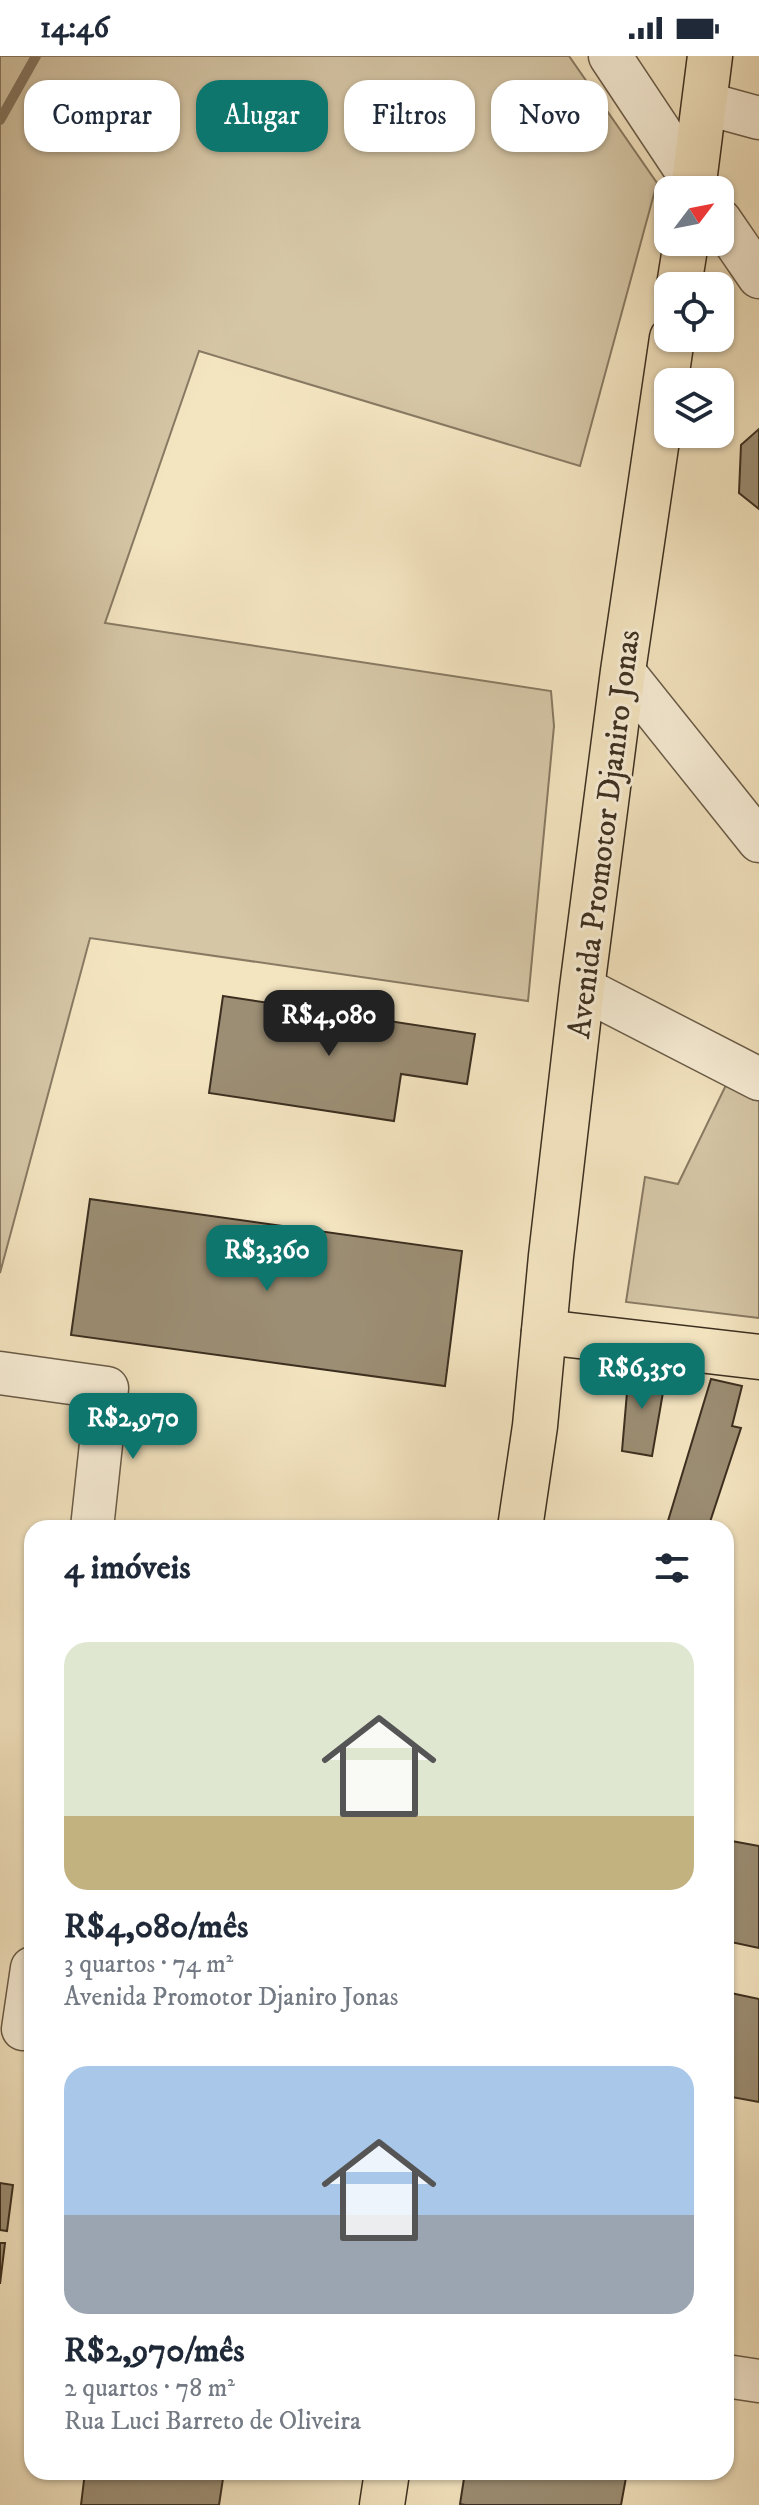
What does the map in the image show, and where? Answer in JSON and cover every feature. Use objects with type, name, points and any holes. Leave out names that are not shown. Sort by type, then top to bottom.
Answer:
[{"type":"main road","points":[[697,176],[710,56]]},
{"type":"main road","name":"Avenida Promotor Djaniro Jonas","points":[[521,1520],[535,1426],[582,988],[623,671],[670,352]]},
{"type":"main road","points":[[544,1332],[759,1357]]},
{"type":"main road","points":[[382,2505],[386,2480]]},
{"type":"street","points":[[610,56],[689,176]]},
{"type":"street","points":[[704,103],[759,118]]},
{"type":"street","points":[[734,240],[759,277]]},
{"type":"street","points":[[623,671],[759,841]]},
{"type":"street","points":[[582,988],[759,1079]]},
{"type":"street","points":[[0,1373],[107,1388],[93,1520]]},
{"type":"street","points":[[18,2028],[24,2002]]},
{"type":"street","points":[[734,2377],[759,2381]]},
{"type":"shaded area","points":[[0,56],[569,56],[586,80],[491,80],[491,152],[608,152],[608,112],[654,179],[654,194],[580,466],[199,351],[105,623],[551,691],[554,726],[528,1001],[90,938],[0,1273]]},
{"type":"shaded area","points":[[726,1085],[759,1099],[759,1318],[626,1302],[645,1177],[678,1184]]},
{"type":"building","points":[[759,429],[759,509],[739,493],[741,445]]},
{"type":"building","points":[[223,996],[475,1034],[467,1084],[401,1074],[394,1121],[209,1093]]},
{"type":"building","points":[[90,1199],[462,1251],[445,1386],[71,1335]]},
{"type":"building","points":[[629,1369],[666,1375],[652,1456],[622,1451]]},
{"type":"building","points":[[711,1379],[742,1386],[732,1426],[741,1428],[711,1520],[668,1520]]},
{"type":"building","points":[[734,1841],[759,1846],[759,1948],[734,1943]]},
{"type":"building","points":[[734,1994],[759,1999],[759,2102],[734,2097]]},
{"type":"building","points":[[0,2183],[13,2185],[7,2231],[0,2230]]},
{"type":"building","points":[[0,2243],[5,2243],[0,2284]]},
{"type":"building","points":[[84,2480],[223,2480],[219,2505],[81,2505]]},
{"type":"building","points":[[464,2480],[626,2480],[621,2505],[460,2504]]},
{"type":"waterway","points":[[0,120],[36,56]]}]
